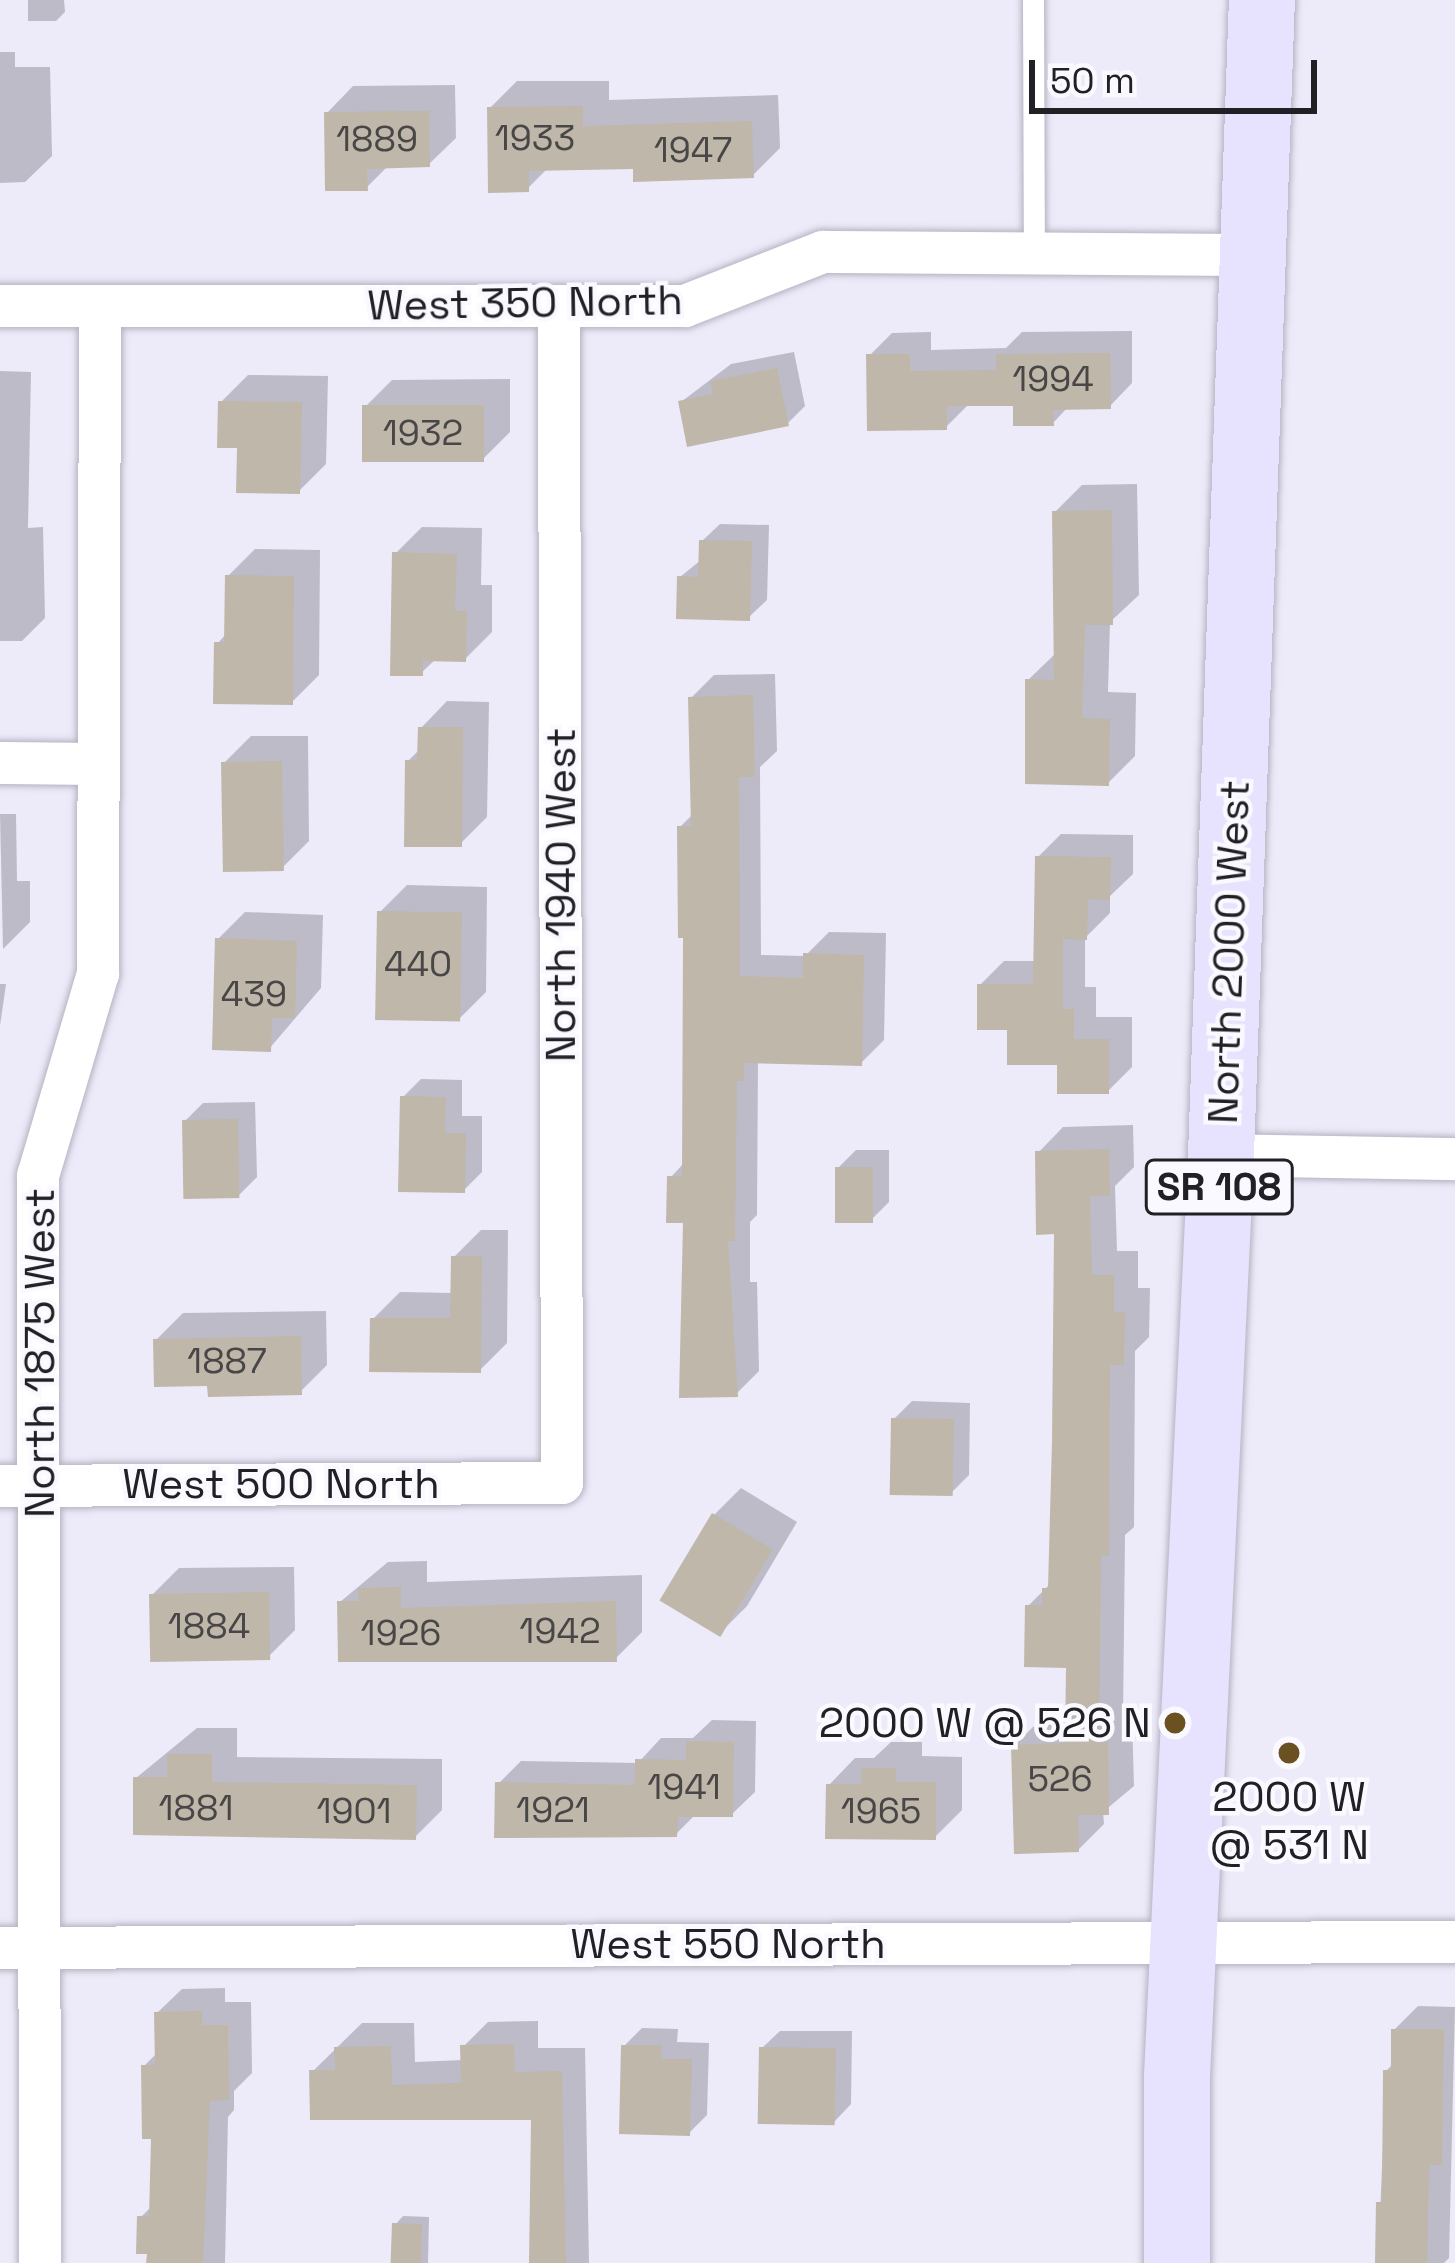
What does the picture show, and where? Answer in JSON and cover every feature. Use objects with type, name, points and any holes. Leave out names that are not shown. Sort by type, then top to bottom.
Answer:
[{"type":"main road","name":"North 2000 West","points":[[1177,2263],[1177,2076],[1221,1155],[1262,0]]},
{"type":"street","name":"West 350 North","points":[[0,306],[685,306],[823,252],[1256,256]]},
{"type":"street","name":"North 1875 West","points":[[40,2263],[20,1948],[19,1486],[38,1176],[98,974],[100,306]]},
{"type":"street","name":"North 1940 West","points":[[559,306],[562,1483]]},
{"type":"street","points":[[0,763],[99,764]]},
{"type":"street","points":[[1221,1155],[1455,1159]]},
{"type":"street","name":"West 500 North","points":[[19,1486],[562,1483]]},
{"type":"street","name":"West 550 North","points":[[20,1948],[1455,1942]]},
{"type":"lane","points":[[1033,0],[1034,256]]},
{"type":"building","points":[[583,106],[583,126],[752,121],[754,178],[633,182],[633,169],[529,171],[529,192],[488,193],[487,107]]},
{"type":"building","points":[[429,111],[430,167],[367,169],[368,191],[325,191],[324,112]]},
{"type":"building","points":[[1110,353],[1111,409],[1053,410],[1054,426],[1013,426],[1013,406],[947,406],[947,430],[867,431],[866,354],[910,354],[910,371],[996,370],[996,354]]},
{"type":"building","points":[[777,368],[789,426],[687,447],[678,401],[713,394],[710,381]]},
{"type":"building","points":[[218,401],[302,402],[300,494],[236,493],[237,448],[217,448]]},
{"type":"building","points":[[362,405],[484,405],[484,462],[362,462]]},
{"type":"building","points":[[1112,510],[1113,625],[1085,625],[1082,718],[1110,719],[1109,786],[1025,784],[1025,679],[1054,680],[1052,511]]},
{"type":"building","points":[[699,540],[752,541],[750,621],[676,619],[677,576],[698,577]]},
{"type":"building","points":[[392,552],[457,554],[455,611],[467,611],[466,662],[423,661],[423,676],[390,676]]},
{"type":"building","points":[[225,575],[294,576],[293,705],[213,704],[214,642],[224,642]]},
{"type":"building","points":[[753,695],[755,777],[739,777],[740,976],[803,978],[803,953],[864,955],[862,1066],[744,1063],[744,1081],[737,1081],[735,1241],[728,1241],[738,1397],[679,1398],[683,1223],[666,1223],[667,1176],[682,1176],[683,938],[678,938],[677,826],[691,826],[688,697]]},
{"type":"building","points":[[418,727],[463,727],[462,847],[404,847],[405,760],[417,760]]},
{"type":"building","points":[[282,761],[284,871],[223,872],[221,762]]},
{"type":"building","points":[[1035,856],[1111,857],[1110,900],[1088,899],[1087,940],[1063,939],[1063,1009],[1074,1009],[1074,1039],[1109,1039],[1109,1094],[1057,1094],[1057,1065],[1007,1065],[1007,1030],[977,1030],[977,984],[1033,984]]},
{"type":"building","points":[[377,911],[462,912],[460,1021],[375,1020]]},
{"type":"building","points":[[215,938],[297,941],[295,1018],[272,1018],[271,1052],[212,1050]]},
{"type":"building","points":[[400,1096],[446,1097],[445,1133],[466,1133],[465,1193],[398,1192]]},
{"type":"building","points":[[238,1119],[239,1198],[183,1199],[182,1120]]},
{"type":"building","points":[[1109,1149],[1110,1196],[1090,1196],[1092,1275],[1114,1275],[1114,1312],[1125,1312],[1124,1365],[1110,1365],[1109,1556],[1101,1556],[1099,1742],[1108,1742],[1109,1815],[1078,1815],[1079,1852],[1014,1854],[1011,1745],[1065,1743],[1066,1668],[1024,1667],[1025,1605],[1042,1605],[1042,1588],[1048,1588],[1052,1441],[1054,1234],[1036,1235],[1035,1151]]},
{"type":"building","points":[[835,1167],[873,1167],[873,1223],[835,1223]]},
{"type":"building","points":[[451,1256],[482,1256],[481,1373],[369,1372],[370,1318],[450,1318]]},
{"type":"building","points":[[301,1336],[302,1395],[208,1397],[207,1386],[154,1387],[153,1339]]},
{"type":"building","points":[[891,1418],[954,1419],[953,1496],[890,1495]]},
{"type":"building","points":[[712,1513],[773,1550],[720,1637],[659,1600]]},
{"type":"building","points":[[401,1587],[401,1608],[616,1601],[617,1662],[338,1662],[337,1601],[359,1601],[358,1588]]},
{"type":"building","points":[[269,1592],[270,1660],[150,1662],[149,1594]]},
{"type":"building","points":[[686,1741],[734,1742],[733,1817],[678,1817],[677,1837],[494,1838],[495,1782],[635,1785],[635,1759],[686,1760]]},
{"type":"building","points":[[167,1754],[212,1754],[212,1782],[417,1785],[416,1840],[133,1835],[133,1777],[167,1777]]},
{"type":"building","points":[[861,1768],[896,1768],[896,1782],[936,1782],[936,1840],[825,1839],[826,1784],[861,1784]]},
{"type":"building","points":[[202,2011],[202,2025],[228,2025],[229,2100],[210,2101],[203,2263],[146,2263],[147,2254],[136,2254],[137,2216],[149,2216],[151,2139],[142,2139],[141,2065],[155,2065],[154,2012]]},
{"type":"building","points":[[1391,2029],[1444,2029],[1442,2165],[1429,2165],[1427,2263],[1375,2263],[1376,2202],[1382,2202],[1383,2070],[1391,2070]]},
{"type":"building","points":[[514,2044],[515,2072],[562,2071],[566,2263],[529,2263],[531,2120],[310,2120],[309,2070],[335,2070],[334,2047],[391,2046],[392,2085],[461,2083],[460,2045]]},
{"type":"building","points":[[621,2045],[661,2045],[661,2059],[692,2059],[690,2136],[619,2134]]},
{"type":"building","points":[[759,2047],[836,2048],[835,2125],[758,2124]]},
{"type":"building","points":[[392,2223],[422,2224],[421,2263],[391,2263]]},
{"type":"place","name":"2000 W @ 526 N","points":[[1175,1723]]},
{"type":"place","name":"2000 W @ 531 N","points":[[1289,1753]]}]
